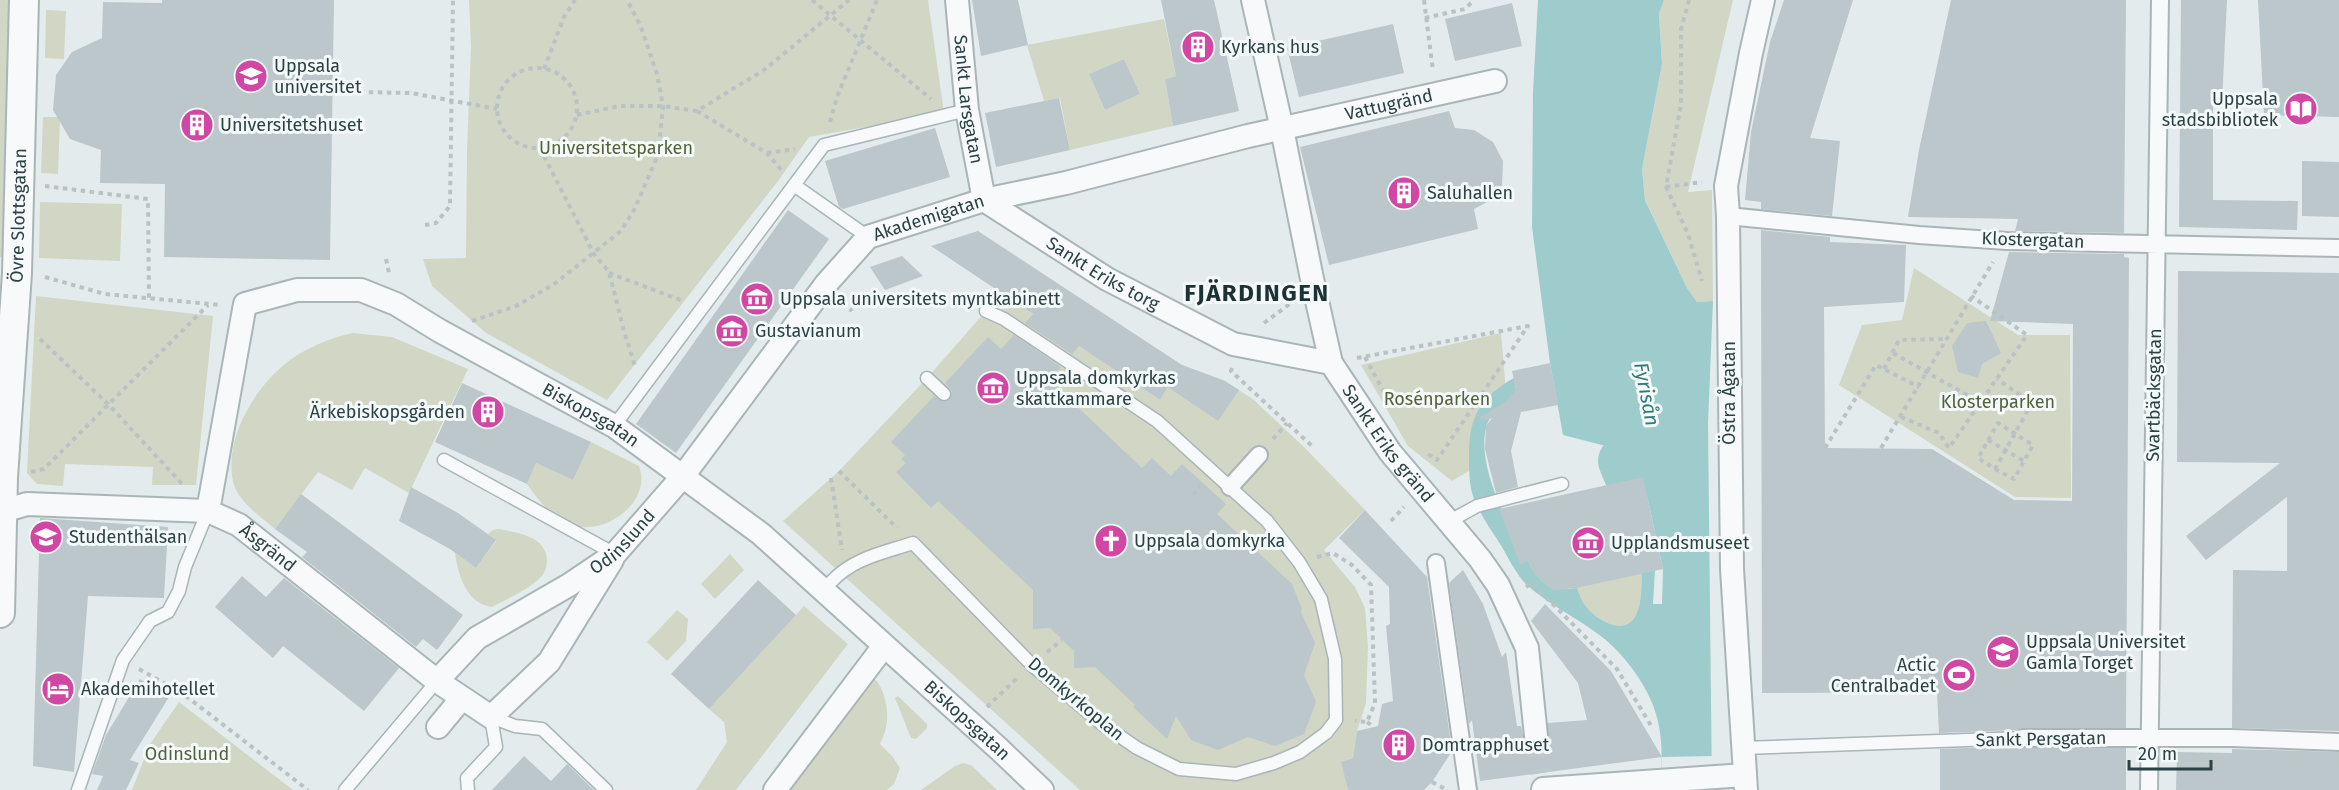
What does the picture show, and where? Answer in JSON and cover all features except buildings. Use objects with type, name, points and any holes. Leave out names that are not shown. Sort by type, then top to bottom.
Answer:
[{"type":"street","name":"Övre Slottsgatan","points":[[0,613],[1,512],[15,316],[9,273],[24,0]]},
{"type":"street","name":"Sankt Larsgatan","points":[[957,0],[958,112],[984,200]]},
{"type":"street","name":"Sankt Eriks gränd","points":[[1253,0],[1331,363],[1390,452],[1480,559],[1498,585],[1527,648],[1536,736]]},
{"type":"street","name":"Östra Ågatan","points":[[1738,780],[1742,748],[1732,569],[1727,182],[1763,0]]},
{"type":"street","name":"Svartbäcksgatan","points":[[2149,790],[2160,0]]},
{"type":"street","name":"Vattugränd","points":[[1282,129],[1495,81]]},
{"type":"street","name":"Akademigatan","points":[[683,476],[826,284],[868,237],[984,200],[1066,183],[1282,129]]},
{"type":"street","name":"Sankt Eriks torg","points":[[984,200],[1107,279],[1242,346],[1331,363]]},
{"type":"street","name":"Klostergatan","points":[[1728,216],[1919,235],[2007,241],[2339,248]]},
{"type":"street","name":"Biskopsgatan","points":[[245,304],[297,290],[361,290],[396,304],[440,331],[614,426],[761,534],[1042,790]]},
{"type":"street","points":[[207,511],[245,304]]},
{"type":"street","points":[[1230,487],[1258,455]]},
{"type":"street","name":"Odinslund","points":[[437,681],[477,638],[569,585],[615,554],[683,476]]},
{"type":"street","name":"Åsgränd","points":[[1,512],[27,504],[207,511],[239,525],[437,681],[491,717]]},
{"type":"street","points":[[491,717],[549,662],[615,554]]},
{"type":"street","points":[[1436,564],[1468,790]]},
{"type":"street","points":[[775,790],[884,646]]},
{"type":"street","points":[[438,726],[462,698]]},
{"type":"street","name":"Sankt Persgatan","points":[[2023,738],[2339,742]]},
{"type":"street","points":[[1542,786],[1738,780]]},
{"type":"lane","points":[[614,426],[824,145],[958,112]]},
{"type":"lane","points":[[794,185],[868,237]]},
{"type":"lane","points":[[986,311],[1004,319],[1157,421],[1267,521],[1299,562],[1321,599],[1335,659],[1336,720]]},
{"type":"lane","points":[[927,378],[944,394]]},
{"type":"lane","points":[[444,460],[615,554]]},
{"type":"lane","points":[[1448,522],[1477,506],[1562,484]]},
{"type":"lane","points":[[78,790],[123,660],[150,621],[168,612],[179,591],[185,567],[207,511]]},
{"type":"lane","points":[[831,582],[845,568],[860,559],[913,543]]},
{"type":"lane","name":"Domkyrkoplan","points":[[913,543],[1032,664],[1102,724],[1137,748],[1179,769],[1236,774],[1274,763],[1300,752],[1326,733],[1336,720]]},
{"type":"lane","name":"Odinslund","points":[[345,790],[437,681]]},
{"type":"lane","points":[[468,790],[467,778],[496,747],[491,717]]},
{"type":"lane","points":[[491,717],[515,726],[542,729],[606,790]]},
{"type":"lane","name":"Sankt Persgatan","points":[[1742,748],[2023,738]]},
{"type":"path","points":[[424,225],[436,223],[450,206],[453,0]]},
{"type":"path","points":[[544,69],[564,17],[575,0]]},
{"type":"path","points":[[440,331],[516,306],[553,285],[621,231],[658,155],[663,106],[657,74],[641,27],[627,0]]},
{"type":"path","points":[[812,0],[958,112]]},
{"type":"path","points":[[697,111],[764,70],[849,0]]},
{"type":"path","points":[[824,145],[837,97],[878,0]]},
{"type":"path","points":[[1424,0],[1438,93]]},
{"type":"path","points":[[1425,18],[1465,9],[1474,0]]},
{"type":"path","points":[[1689,0],[1681,29],[1681,104],[1666,187],[1688,234],[1703,285]]},
{"type":"path","points":[[528,69],[544,69],[560,75],[569,84],[575,96],[577,115],[573,128],[562,140],[540,148],[525,146],[513,140],[500,124],[497,109],[502,89],[514,75],[528,69]]},
{"type":"path","points":[[333,89],[411,93],[497,109]]},
{"type":"path","points":[[577,115],[619,106],[663,106],[697,111],[767,153],[794,185]]},
{"type":"path","points":[[540,148],[594,254],[609,272],[624,331],[643,386]]},
{"type":"path","points":[[1666,187],[1718,179],[1727,182]]},
{"type":"path","points":[[35,185],[148,199],[149,299]]},
{"type":"path","points":[[1881,448],[1971,296],[2007,241]]},
{"type":"path","points":[[609,272],[701,308]]},
{"type":"path","points":[[9,273],[33,274],[105,294],[208,305],[245,304]]},
{"type":"path","points":[[1313,447],[1231,371],[1242,346],[1253,332],[1302,295],[1315,293]]},
{"type":"path","points":[[1900,417],[1939,433],[1949,448],[2027,335],[1971,296]]},
{"type":"path","points":[[3,477],[44,469],[208,305]]},
{"type":"path","points":[[15,316],[109,405],[207,511]]},
{"type":"path","points":[[1331,363],[1527,326],[1437,460],[1420,449]]},
{"type":"path","points":[[1884,370],[1899,340],[1947,339]]},
{"type":"path","points":[[1893,353],[1981,403]]},
{"type":"path","points":[[1365,357],[1390,405]]},
{"type":"path","points":[[1824,448],[1876,365],[1919,387]]},
{"type":"path","points":[[1995,469],[2032,403],[1997,379]]},
{"type":"path","points":[[1998,423],[2033,445],[2014,479],[1978,458],[1988,440],[1998,423]]},
{"type":"path","points":[[1988,440],[2024,461]]},
{"type":"path","points":[[839,471],[913,543]]},
{"type":"path","points":[[831,478],[845,568]]},
{"type":"path","points":[[1391,521],[1409,502]]},
{"type":"path","points":[[1299,562],[1333,553],[1352,565],[1371,585],[1375,704],[1367,722]]},
{"type":"path","points":[[1532,583],[1617,669],[1653,729]]},
{"type":"path","points":[[123,660],[182,693],[308,790]]},
{"type":"path","points":[[980,714],[1001,692]]},
{"type":"path","points":[[1336,720],[1367,722],[1374,728]]},
{"type":"path","points":[[1432,782],[1447,790]]},
{"type":"green space","points":[[0,0],[13,0],[4,257],[0,257]]},
{"type":"green space","name":"Universitetsparken","points":[[469,0],[928,0],[944,113],[809,137],[778,181],[607,400],[486,333],[432,286],[423,259],[466,258],[471,47]]},
{"type":"green space","points":[[1664,0],[1733,0],[1688,192],[1712,190],[1713,301],[1697,302],[1687,288],[1645,199],[1642,169],[1662,64],[1659,14]]},
{"type":"green space","points":[[46,10],[66,11],[64,59],[45,58]]},
{"type":"green space","points":[[1164,19],[1176,76],[1165,79],[1173,126],[1070,150],[1060,98],[1044,101],[1027,45]],"holes":[[[1124,59],[1140,94],[1105,110],[1089,74]]]},
{"type":"green space","points":[[43,117],[60,117],[58,174],[41,173]]},
{"type":"green space","points":[[40,202],[122,204],[120,261],[39,258]]},
{"type":"green space","name":"Klosterparken","points":[[1914,268],[2018,335],[2070,335],[2071,498],[2015,497],[1839,385],[1862,325],[1902,320]]},
{"type":"green space","points":[[36,296],[213,316],[196,485],[152,485],[153,467],[65,464],[63,486],[37,484],[27,473]]},
{"type":"green space","points":[[1022,307],[1160,400],[1182,365],[1225,381],[1254,400],[1305,448],[1365,510],[1324,550],[1355,587],[1365,608],[1368,647],[1366,703],[1357,731],[1353,758],[1342,762],[1348,790],[1080,790],[783,521],[839,471],[927,378],[986,311]]},
{"type":"green space","points":[[352,333],[392,337],[468,369],[409,493],[365,468],[352,490],[318,472],[275,529],[250,508],[235,488],[231,465],[237,432],[253,401],[273,374],[300,354],[317,345]]},
{"type":"green space","name":"Rosénparken","points":[[1501,333],[1506,392],[1482,421],[1477,466],[1452,481],[1408,446],[1361,365]]},
{"type":"green space","points":[[591,442],[639,466],[641,479],[639,491],[625,512],[614,519],[602,525],[576,526],[548,510],[527,484],[536,463],[573,480]]},
{"type":"green space","points":[[499,529],[522,534],[536,541],[542,546],[547,562],[544,574],[536,582],[492,607],[476,600],[465,587],[458,570],[455,553],[476,568],[496,541],[488,534]]},
{"type":"green space","points":[[730,554],[744,570],[715,599],[701,584]]},
{"type":"green space","points":[[1642,573],[1638,610],[1631,622],[1624,625],[1610,624],[1596,616],[1584,603],[1577,588]]},
{"type":"green space","points":[[804,606],[848,644],[736,790],[696,790],[727,742],[724,722],[709,709]]},
{"type":"green space","points":[[677,610],[688,619],[686,641],[667,661],[647,642]]},
{"type":"green space","points":[[872,678],[881,688],[887,712],[886,728],[880,744],[900,768],[894,784],[887,790],[783,790]]},
{"type":"green space","points":[[898,696],[927,724],[927,728],[916,739],[911,738],[895,698]]},
{"type":"green space","name":"Odinslund","points":[[179,702],[293,790],[132,790],[150,744]]},
{"type":"green space","points":[[963,763],[971,765],[997,790],[921,790],[955,766]]},
{"type":"water","name":"Fyrisån","points":[[1538,0],[1664,0],[1659,14],[1662,64],[1642,169],[1645,200],[1687,288],[1697,302],[1713,301],[1708,423],[1712,790],[1660,790],[1662,762],[1658,723],[1650,698],[1639,679],[1625,659],[1608,642],[1523,581],[1482,516],[1472,491],[1469,455],[1474,419],[1485,401],[1502,385],[1514,378],[1517,395],[1499,409],[1486,428],[1485,458],[1494,491],[1535,573],[1553,588],[1577,588],[1582,601],[1596,616],[1617,626],[1631,622],[1636,615],[1640,600],[1642,573],[1655,570],[1653,604],[1662,604],[1663,569],[1643,477],[1629,452],[1563,435],[1550,363],[1532,227],[1533,92]]},
{"type":"pier","points":[[1713,756],[1712,790],[1660,790],[1662,757]]},
{"type":"waterway","points":[[1623,461],[1631,480]]},
{"type":"tunnel","points":[[1536,736],[1542,773]]},
{"type":"place","name":"Kyrkans hus","points":[[1198,47]]},
{"type":"place","name":"Uppsala universitet","points":[[251,76]]},
{"type":"place","name":"Uppsala stadsbibliotek","points":[[2301,109]]},
{"type":"place","name":"Universitetshuset","points":[[197,125]]},
{"type":"place","name":"Saluhallen","points":[[1404,193]]},
{"type":"place","name":"Uppsala universitets myntkabinett","points":[[757,299]]},
{"type":"place","name":"Gustavianum","points":[[732,331]]},
{"type":"place","name":"Uppsala domkyrkas skattkammare","points":[[993,388]]},
{"type":"place","name":"Ärkebiskopsgården","points":[[488,412]]},
{"type":"place","name":"Studenthälsan","points":[[46,537]]},
{"type":"place","name":"Uppsala domkyrka","points":[[1111,541]]},
{"type":"place","name":"Upplandsmuseet","points":[[1588,543]]},
{"type":"place","name":"Uppsala Universitet Gamla Torget","points":[[2003,652]]},
{"type":"place","name":"Actic Centralbadet","points":[[1959,675]]},
{"type":"place","name":"Akademihotellet","points":[[58,689]]},
{"type":"place","name":"Domtrapphuset","points":[[1399,745]]},
{"type":"district","name":"FJÄRDINGEN","points":[[1257,293]]}]
